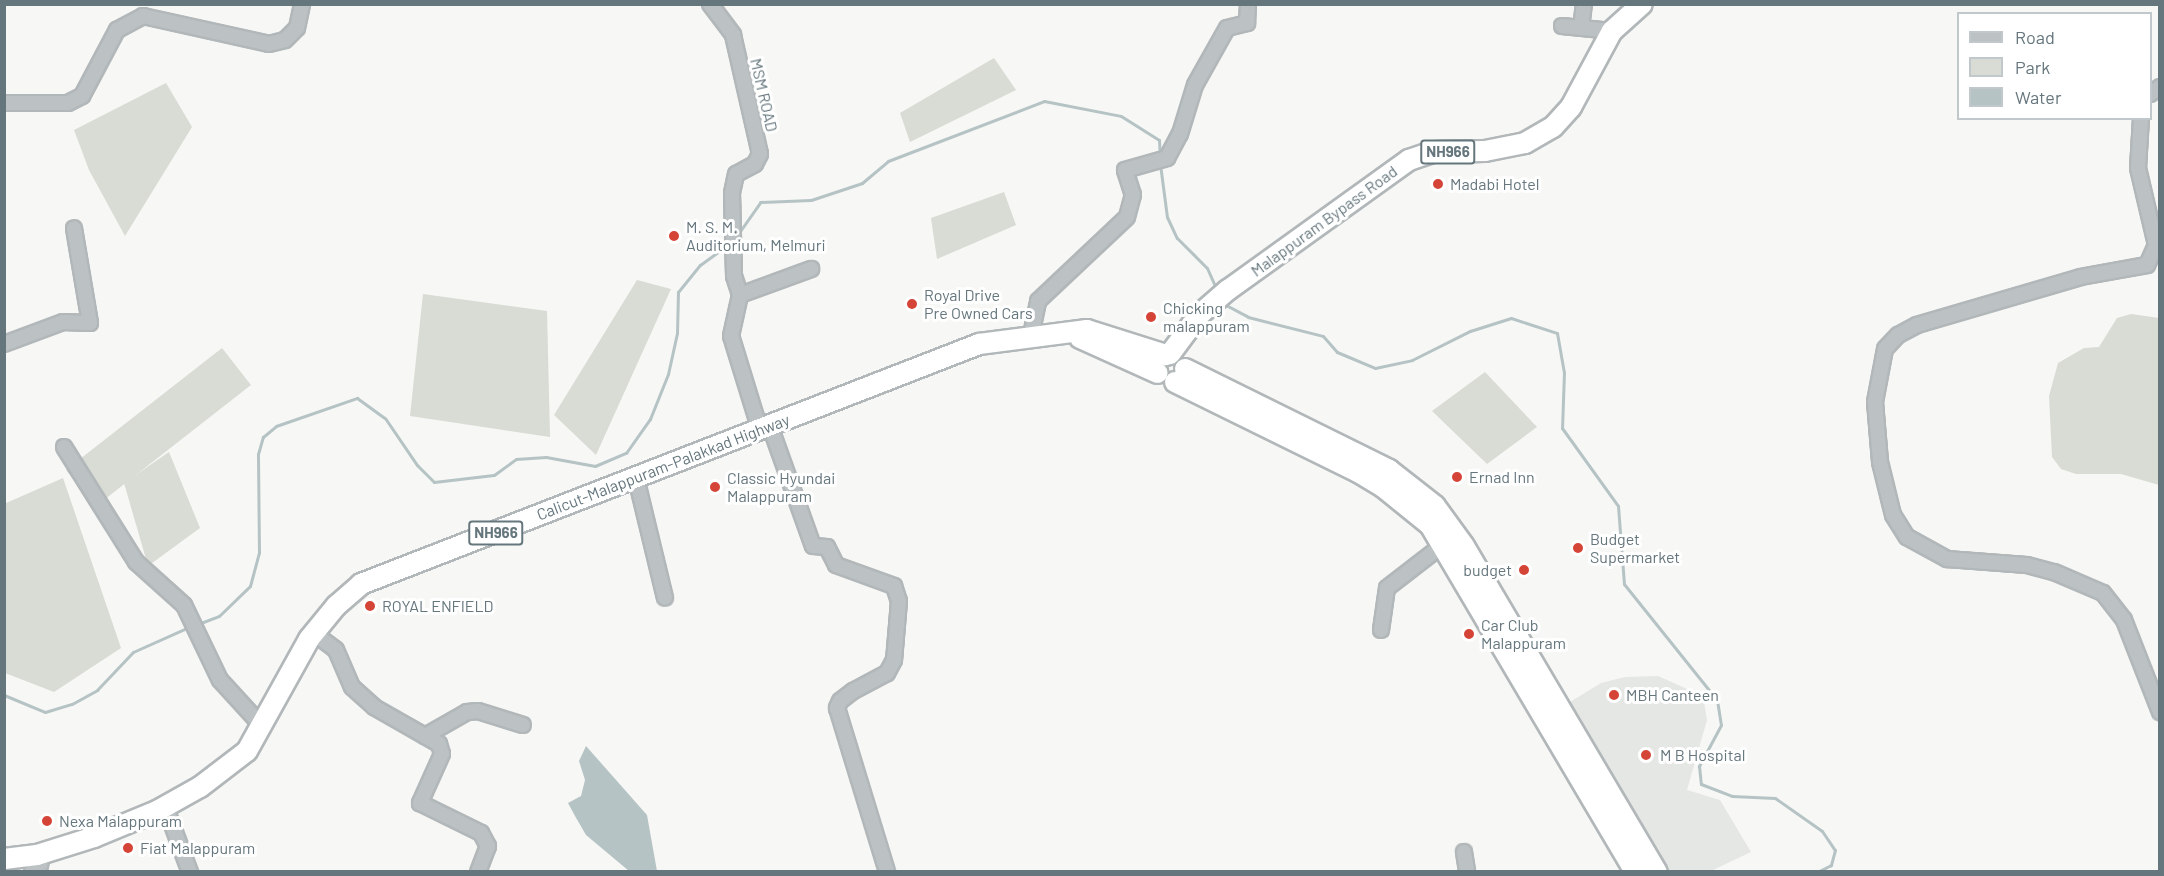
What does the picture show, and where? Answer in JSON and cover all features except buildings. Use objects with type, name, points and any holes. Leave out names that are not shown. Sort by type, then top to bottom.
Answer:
[{"type":"highway","name":"Malappuram Bypass Road","points":[[1173,366],[1199,315],[1228,290],[1409,160],[1432,152],[1485,151],[1525,143],[1553,127],[1571,106],[1612,31],[1642,4]]},
{"type":"highway","name":"Calicut-Malappuram-Palakkad Highway","points":[[4,859],[42,853],[94,837],[165,806],[200,787],[248,751],[315,634],[336,606],[361,584],[979,344],[1031,335],[1077,333],[1084,342],[1173,366],[1389,470],[1435,506],[1464,546],[1622,831],[1635,872]]},
{"type":"highway","name":"Calicut-Malappuram-Palakkad Highway","points":[[1173,366],[1383,487],[1430,525],[1622,831],[1657,872]]},
{"type":"street","points":[[4,103],[68,103],[82,96],[117,30],[143,16],[269,44],[285,40],[297,28],[302,4]]},
{"type":"street","name":"MSM ROAD","points":[[710,4],[733,35],[760,154],[755,164],[736,174],[732,193],[734,276],[740,295],[731,336],[813,546],[827,548],[836,565],[879,577],[894,586],[899,601],[894,660],[887,674],[853,691],[840,701],[837,708],[887,872]]},
{"type":"street","points":[[1031,335],[1038,301],[1127,217],[1133,195],[1125,170],[1152,159],[1167,158],[1180,134],[1195,85],[1227,28],[1247,23],[1248,4]]},
{"type":"street","points":[[1581,28],[1584,4]]},
{"type":"street","points":[[1562,26],[1612,31]]},
{"type":"street","points":[[2141,120],[2138,168],[2157,245],[2147,265],[2081,277],[1917,325],[1898,335],[1885,349],[1878,370],[1875,402],[1880,462],[1893,515],[1907,537],[1947,559],[2027,565],[2054,572],[2103,594],[2124,620],[2160,712]]},
{"type":"street","points":[[4,344],[63,322],[90,323],[74,228]]},
{"type":"street","points":[[740,295],[811,269]]},
{"type":"street","points":[[64,447],[136,562],[184,605],[220,680],[262,726]]},
{"type":"street","points":[[636,478],[665,598]]},
{"type":"street","points":[[1381,630],[1387,588],[1444,544]]},
{"type":"street","points":[[315,634],[336,650],[352,687],[374,707],[439,744],[442,754],[420,803],[481,833],[488,846],[478,872]]},
{"type":"street","points":[[425,736],[467,712],[478,711],[523,725]]},
{"type":"street","points":[[165,806],[190,872]]},
{"type":"street","points":[[1464,852],[1467,872]]},
{"type":"street","points":[[32,872],[40,865],[42,853]]},
{"type":"shaded area","name":"M B Hospital","points":[[1658,676],[1703,696],[1707,720],[1687,790],[1720,800],[1751,852],[1711,871],[1668,871],[1565,705],[1601,683],[1625,677]]},
{"type":"green space","points":[[994,58],[1016,90],[910,142],[900,113]]},
{"type":"green space","points":[[166,83],[192,127],[125,236],[89,170],[74,130]]},
{"type":"green space","points":[[1004,192],[1016,225],[937,259],[931,218]]},
{"type":"green space","points":[[637,280],[671,289],[596,455],[554,415]]},
{"type":"green space","points":[[423,294],[547,311],[550,437],[410,416]]},
{"type":"green space","points":[[2131,314],[2159,318],[2159,485],[2121,474],[2076,474],[2061,469],[2052,457],[2049,396],[2058,363],[2084,348],[2099,347],[2117,318]]},
{"type":"green space","points":[[222,348],[251,385],[95,507],[66,470]]},
{"type":"green space","points":[[1485,372],[1537,427],[1487,464],[1432,411]]},
{"type":"green space","points":[[169,452],[200,528],[148,566],[124,483]]},
{"type":"green space","points":[[63,478],[121,648],[54,692],[5,673],[4,504]]},
{"type":"water","points":[[586,746],[647,815],[657,871],[629,871],[586,835],[575,816],[568,803],[581,796],[585,780],[579,761]]},
{"type":"waterway","points":[[738,234],[760,202],[811,200],[862,183],[888,161],[1044,101],[1121,116],[1159,140],[1160,157]]},
{"type":"waterway","points":[[1160,164],[1167,217],[1177,238],[1207,268],[1217,290]]},
{"type":"waterway","points":[[198,624],[219,616],[250,586],[259,553],[258,454],[263,437],[276,426],[357,398],[385,418],[417,465],[434,482],[494,475],[516,459],[546,457],[595,466],[626,453],[650,419],[668,374],[677,333],[678,292],[700,265],[730,243]]},
{"type":"waterway","points":[[1224,304],[1248,317],[1323,336],[1337,352],[1375,368],[1412,360],[1470,331],[1511,318],[1557,333],[1564,372],[1562,428],[1618,506],[1624,584],[1717,700],[1721,725],[1699,766],[1701,784],[1732,796],[1775,798],[1822,831],[1835,850],[1831,865],[1817,872]]},
{"type":"waterway","points":[[4,695],[45,712],[72,704],[97,690],[133,652],[189,627]]},
{"type":"place","name":"Madabi Hotel","points":[[1438,184]]},
{"type":"place","name":"M. S. M. Auditorium, Melmuri","points":[[674,236]]},
{"type":"place","name":"Royal Drive Pre Owned Cars","points":[[912,304]]},
{"type":"place","name":"Chicking malappuram","points":[[1151,317]]},
{"type":"place","name":"Ernad Inn","points":[[1457,477]]},
{"type":"place","name":"Classic Hyundai Malappuram","points":[[715,487]]},
{"type":"place","name":"Budget Supermarket","points":[[1578,548]]},
{"type":"place","name":"budget","points":[[1524,570]]},
{"type":"place","name":"ROYAL ENFIELD","points":[[370,606]]},
{"type":"place","name":"Car Club Malappuram","points":[[1469,634]]},
{"type":"place","name":"MBH Canteen","points":[[1614,695]]},
{"type":"place","name":"M B Hospital","points":[[1646,755]]},
{"type":"place","name":"Nexa Malappuram","points":[[47,821]]},
{"type":"place","name":"Fiat Malappuram","points":[[128,848]]}]
